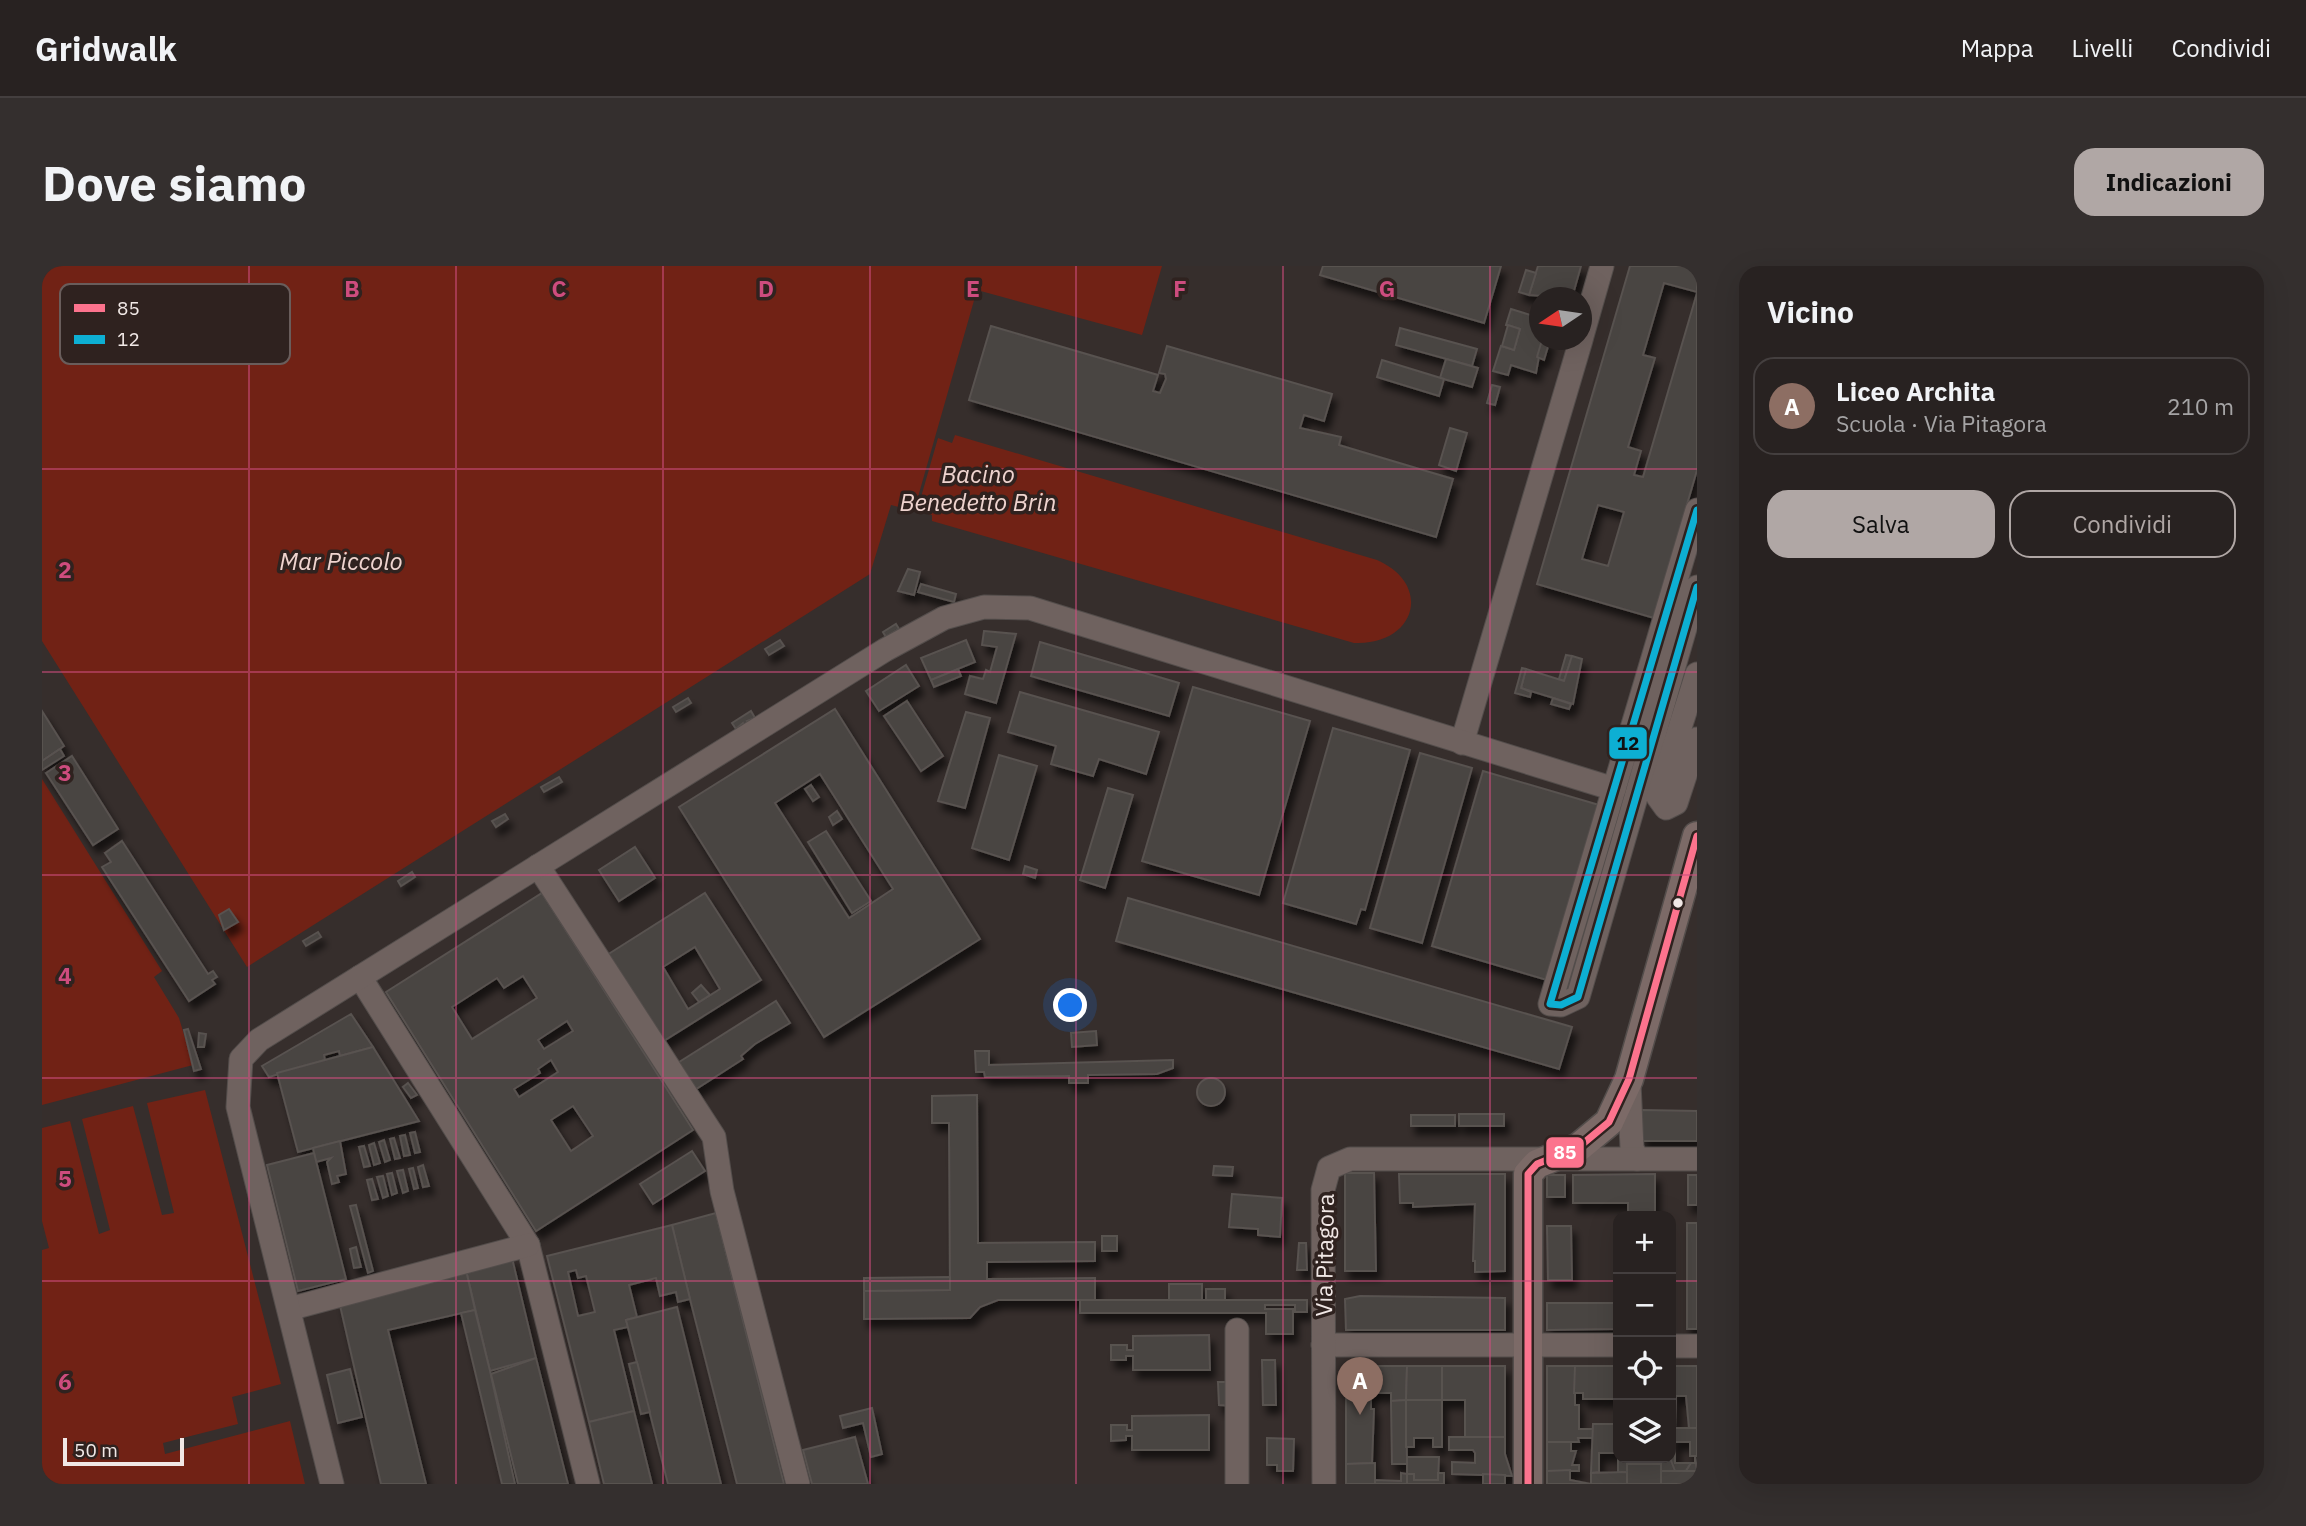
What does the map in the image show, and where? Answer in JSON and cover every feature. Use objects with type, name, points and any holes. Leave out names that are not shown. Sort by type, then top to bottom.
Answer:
[{"type":"main road","points":[[1528,1484],[1528,1178],[1534,1166],[1579,1147],[1597,1135],[1609,1122],[1629,1079],[1697,836]]},
{"type":"street","points":[[1592,300],[1602,266]]},
{"type":"street","points":[[1462,743],[1577,350]]},
{"type":"street","points":[[1697,510],[1550,1004],[1561,1005],[1578,997],[1697,587]]},
{"type":"street","points":[[332,1484],[238,1107],[241,1059],[259,1040],[885,650],[944,618],[984,607],[1030,608],[1614,789]]},
{"type":"street","points":[[1697,674],[1672,761],[1661,784],[1658,797],[1666,808],[1676,803],[1697,739]]},
{"type":"street","points":[[538,866],[714,1137],[722,1191],[798,1484]]},
{"type":"street","points":[[360,977],[528,1245],[588,1484]]},
{"type":"street","points":[[1629,1079],[1632,1148],[1637,1159]]},
{"type":"street","points":[[1553,1157],[1697,1159]]},
{"type":"street","name":"Via Pitagora","points":[[1324,1484],[1323,1190],[1329,1168],[1350,1160],[1553,1157]]},
{"type":"street","points":[[289,1309],[528,1245]]},
{"type":"street","points":[[1237,1330],[1237,1484]]},
{"type":"street","points":[[1324,1346],[1613,1345]]},
{"type":"street","points":[[1676,1346],[1697,1346]]},
{"type":"water","name":"Mar Piccolo","points":[[42,266],[1162,266],[1142,335],[977,290],[914,511],[891,505],[870,574],[247,967],[42,641]]},
{"type":"water","name":"Bacino Benedetto Brin","points":[[955,435],[1377,560],[1395,571],[1406,584],[1411,598],[1410,612],[1403,625],[1391,635],[1375,641],[1354,643],[932,521],[932,515],[917,511],[938,438],[952,443]]},
{"type":"water","points":[[42,779],[162,971],[154,977],[179,1018],[193,1065],[42,1105]]},
{"type":"water","points":[[205,1090],[281,1384],[232,1397],[238,1424],[163,1443],[165,1454],[290,1421],[305,1484],[42,1484],[42,1250],[49,1248],[42,1221],[42,1128],[70,1121],[99,1234],[110,1230],[82,1119],[133,1106],[162,1215],[174,1213],[147,1103]]},
{"type":"building","points":[[1323,266],[1501,266],[1484,323],[1320,275]]},
{"type":"building","points":[[1538,266],[1581,266],[1575,287],[1531,287]]},
{"type":"building","points":[[1630,266],[1697,266],[1697,292],[1664,283],[1643,355],[1655,358],[1628,447],[1641,451],[1634,475],[1643,477],[1697,293],[1697,470],[1654,618],[1537,584]],"holes":[[[1598,505],[1624,512],[1608,566],[1582,559]]]},
{"type":"building","points":[[1526,270],[1536,273],[1532,287],[1529,287],[1529,295],[1519,292]]},
{"type":"building","points":[[1511,309],[1529,315],[1529,350],[1540,350],[1536,373],[1511,365],[1508,375],[1493,371],[1501,346],[1514,350],[1520,329],[1506,325]]},
{"type":"building","points":[[1508,325],[1520,329],[1514,350],[1502,346]]},
{"type":"building","points":[[991,326],[1158,375],[1153,391],[1160,393],[1166,379],[1165,374],[1159,373],[1167,346],[1332,394],[1324,421],[1304,415],[1300,428],[1341,437],[1339,445],[1453,479],[1436,537],[969,400]]},
{"type":"building","points":[[1400,328],[1477,349],[1472,366],[1396,345]]},
{"type":"building","points":[[1539,350],[1547,350],[1544,360],[1537,357]]},
{"type":"building","points":[[1446,359],[1478,368],[1472,387],[1440,378]]},
{"type":"building","points":[[1382,360],[1444,379],[1439,396],[1377,377]]},
{"type":"building","points":[[1492,385],[1500,387],[1495,405],[1487,403]]},
{"type":"building","points":[[1450,428],[1467,433],[1456,471],[1439,465]]},
{"type":"building","points":[[908,569],[920,572],[914,595],[898,591]]},
{"type":"building","points":[[921,584],[956,594],[954,602],[918,592]]},
{"type":"building","points":[[896,624],[899,629],[886,637],[883,632]]},
{"type":"building","points":[[984,631],[1016,634],[996,703],[965,694],[970,676],[983,679],[986,670],[990,672],[997,647],[982,645]]},
{"type":"building","points":[[780,640],[784,646],[769,655],[765,649]]},
{"type":"building","points":[[966,640],[975,662],[931,680],[921,658]]},
{"type":"building","points":[[1040,642],[1179,683],[1169,716],[1031,676]]},
{"type":"building","points":[[1566,655],[1572,656],[1564,681],[1559,679]]},
{"type":"building","points":[[1572,656],[1582,659],[1573,704],[1521,688],[1526,669],[1564,681]]},
{"type":"building","points":[[906,665],[919,686],[879,711],[866,691]]},
{"type":"building","points":[[1522,668],[1526,669],[1521,688],[1531,692],[1530,697],[1515,693]]},
{"type":"building","points":[[958,669],[961,676],[934,687],[931,680]]},
{"type":"building","points":[[1193,687],[1310,721],[1259,895],[1142,861]]},
{"type":"building","points":[[1020,692],[1159,732],[1146,774],[1099,759],[1093,776],[1051,764],[1056,746],[1008,732]]},
{"type":"building","points":[[688,698],[691,703],[676,712],[673,707]]},
{"type":"building","points":[[1553,698],[1571,704],[1569,709],[1551,704]]},
{"type":"building","points":[[907,701],[943,756],[921,771],[884,716]]},
{"type":"building","points":[[835,709],[980,939],[824,1037],[679,807]],"holes":[[[820,774],[893,889],[849,918],[775,803]]]},
{"type":"building","points":[[42,711],[64,746],[42,761]]},
{"type":"building","points":[[751,711],[755,718],[747,721],[751,728],[747,730],[743,723],[736,729],[732,723]]},
{"type":"building","points":[[966,712],[990,718],[965,808],[938,801]]},
{"type":"building","points":[[1333,728],[1410,750],[1365,910],[1361,909],[1356,924],[1283,903]]},
{"type":"building","points":[[60,749],[64,756],[42,770],[42,761]]},
{"type":"building","points":[[1420,753],[1472,768],[1422,943],[1370,928]]},
{"type":"building","points":[[999,755],[1037,766],[1009,860],[972,848]]},
{"type":"building","points":[[72,756],[118,829],[93,845],[46,773]]},
{"type":"building","points":[[1483,771],[1599,805],[1547,980],[1432,946]]},
{"type":"building","points":[[559,777],[562,782],[544,792],[541,787]]},
{"type":"building","points":[[811,785],[819,797],[813,801],[805,789]]},
{"type":"building","points":[[1108,788],[1133,795],[1105,888],[1080,880]]},
{"type":"building","points":[[837,811],[842,819],[833,825],[829,817]]},
{"type":"building","points":[[505,814],[508,819],[496,827],[492,821]]},
{"type":"building","points":[[826,831],[871,901],[852,913],[808,842]]},
{"type":"building","points":[[122,841],[208,974],[213,971],[217,977],[212,980],[215,984],[189,1001],[102,867],[111,862],[105,853]]},
{"type":"building","points":[[635,847],[655,878],[619,901],[599,870]]},
{"type":"building","points":[[1025,866],[1037,870],[1035,878],[1023,874]]},
{"type":"building","points":[[412,872],[415,877],[401,886],[398,881]]},
{"type":"building","points":[[542,893],[693,1130],[536,1231],[386,992]],"holes":[[[523,976],[537,998],[472,1039],[452,1007],[497,978],[504,988]],[[567,1021],[573,1031],[544,1049],[538,1040]],[[551,1060],[558,1072],[519,1097],[514,1089],[540,1073],[538,1069]],[[573,1106],[593,1136],[571,1151],[551,1120]]]},
{"type":"building","points":[[705,893],[761,980],[662,1042],[607,955]],"holes":[[[695,947],[720,989],[688,1009],[663,967]]]},
{"type":"building","points":[[1128,898],[1572,1027],[1559,1069],[1116,941]]},
{"type":"building","points":[[229,909],[238,922],[224,930],[219,915]]},
{"type":"building","points":[[318,932],[321,937],[306,946],[303,941]]},
{"type":"building","points":[[701,985],[710,995],[699,1002],[692,993]]},
{"type":"building","points":[[776,1001],[790,1023],[755,1044],[741,1056],[743,1059],[693,1091],[676,1064]]},
{"type":"building","points":[[351,1014],[373,1047],[340,1056],[339,1051],[324,1055],[325,1060],[269,1077],[262,1066]]},
{"type":"building","points":[[188,1029],[201,1069],[194,1071],[184,1030]]},
{"type":"building","points":[[1096,1031],[1097,1045],[1072,1047],[1071,1033]]},
{"type":"building","points":[[199,1033],[206,1034],[204,1047],[198,1047]]},
{"type":"building","points":[[373,1047],[419,1121],[298,1152],[277,1073]]},
{"type":"building","points":[[975,1051],[989,1051],[989,1065],[1173,1060],[1173,1068],[1157,1074],[1088,1075],[1088,1083],[1069,1083],[1069,1076],[985,1077],[984,1072],[976,1072]]},
{"type":"building","points":[[1211,1078],[1221,1082],[1225,1092],[1221,1102],[1211,1106],[1201,1102],[1197,1092],[1201,1082]]},
{"type":"building","points":[[408,1083],[417,1095],[411,1098],[403,1087]]},
{"type":"building","points":[[977,1095],[978,1243],[1095,1242],[1095,1261],[987,1262],[987,1279],[1095,1278],[1095,1300],[998,1300],[980,1307],[970,1318],[864,1319],[864,1291],[950,1290],[949,1123],[932,1123],[932,1096]]},
{"type":"building","points":[[1642,1110],[1697,1111],[1697,1141],[1642,1141]]},
{"type":"building","points":[[1459,1114],[1504,1114],[1504,1126],[1459,1126]]},
{"type":"building","points":[[1411,1115],[1455,1115],[1455,1126],[1411,1126]]},
{"type":"building","points":[[415,1132],[420,1152],[415,1153],[410,1133]]},
{"type":"building","points":[[405,1135],[410,1155],[404,1156],[400,1136]]},
{"type":"building","points":[[394,1138],[400,1158],[395,1159],[390,1139]]},
{"type":"building","points":[[384,1140],[390,1160],[385,1162],[379,1142]]},
{"type":"building","points":[[340,1141],[346,1174],[337,1176],[339,1182],[332,1184],[327,1162],[331,1158],[316,1162],[313,1148]]},
{"type":"building","points":[[374,1143],[380,1163],[374,1165],[369,1145]]},
{"type":"building","points":[[364,1146],[370,1166],[364,1167],[359,1147]]},
{"type":"building","points":[[692,1151],[705,1171],[653,1204],[640,1184]]},
{"type":"building","points":[[314,1153],[346,1279],[298,1291],[267,1165]]},
{"type":"building","points":[[423,1165],[429,1186],[423,1187],[418,1167]]},
{"type":"building","points":[[1214,1166],[1233,1167],[1232,1176],[1213,1175]]},
{"type":"building","points":[[413,1168],[418,1188],[414,1189],[409,1169]]},
{"type":"building","points":[[403,1170],[408,1191],[403,1193],[397,1171]]},
{"type":"building","points":[[392,1173],[397,1193],[392,1195],[387,1174]]},
{"type":"building","points":[[1345,1173],[1374,1173],[1376,1271],[1345,1271]]},
{"type":"building","points":[[1399,1174],[1505,1174],[1505,1271],[1475,1272],[1475,1204],[1413,1207],[1413,1203],[1400,1203]]},
{"type":"building","points":[[1655,1174],[1655,1211],[1628,1211],[1628,1203],[1573,1203],[1573,1175]]},
{"type":"building","points":[[1547,1175],[1565,1175],[1565,1197],[1547,1197]]},
{"type":"building","points":[[1688,1175],[1697,1175],[1697,1205],[1688,1205]]},
{"type":"building","points":[[383,1176],[388,1196],[383,1198],[377,1177]]},
{"type":"building","points":[[372,1179],[378,1199],[372,1200],[367,1180]]},
{"type":"building","points":[[1232,1194],[1282,1198],[1280,1237],[1258,1235],[1258,1229],[1229,1227]]},
{"type":"building","points":[[356,1205],[373,1271],[368,1273],[350,1206]]},
{"type":"building","points":[[716,1213],[784,1484],[737,1484],[690,1299],[672,1225]]},
{"type":"building","points":[[1687,1223],[1697,1223],[1697,1329],[1687,1329]]},
{"type":"building","points":[[672,1225],[690,1299],[678,1302],[676,1292],[660,1296],[656,1278],[629,1285],[637,1317],[626,1320],[628,1327],[614,1330],[634,1411],[589,1422],[547,1256]],"holes":[[[576,1270],[578,1278],[586,1276],[595,1312],[578,1316],[568,1272]]]},
{"type":"building","points":[[1547,1226],[1571,1226],[1572,1280],[1548,1280]]},
{"type":"building","points":[[1102,1236],[1117,1236],[1117,1251],[1102,1251]]},
{"type":"building","points":[[1299,1243],[1306,1243],[1307,1270],[1297,1270]]},
{"type":"building","points":[[356,1247],[361,1267],[354,1268],[350,1249]]},
{"type":"building","points":[[512,1258],[536,1358],[490,1371],[466,1270]]},
{"type":"building","points":[[466,1270],[475,1310],[388,1330],[426,1484],[381,1484],[339,1301]]},
{"type":"building","points":[[950,1277],[950,1290],[864,1291],[864,1278]]},
{"type":"building","points":[[1169,1284],[1202,1284],[1202,1300],[1169,1300]]},
{"type":"building","points":[[1206,1289],[1225,1289],[1225,1300],[1206,1300]]},
{"type":"building","points":[[1360,1296],[1505,1298],[1505,1330],[1346,1330],[1345,1299]]},
{"type":"building","points":[[1080,1300],[1307,1300],[1307,1312],[1295,1312],[1295,1305],[1265,1305],[1265,1309],[1293,1309],[1293,1334],[1266,1334],[1266,1313],[1080,1313]]},
{"type":"building","points":[[1547,1303],[1613,1303],[1613,1329],[1547,1330]]},
{"type":"building","points":[[677,1307],[721,1484],[668,1484],[626,1320]]},
{"type":"building","points":[[475,1310],[515,1484],[502,1484],[461,1313]]},
{"type":"building","points":[[1209,1335],[1210,1370],[1133,1370],[1133,1356],[1126,1356],[1126,1360],[1111,1360],[1111,1345],[1127,1345],[1127,1350],[1133,1350],[1133,1336]]},
{"type":"building","points":[[536,1358],[568,1484],[518,1484],[491,1374]]},
{"type":"building","points":[[1262,1360],[1275,1360],[1276,1405],[1263,1405]]},
{"type":"building","points":[[637,1362],[650,1412],[641,1414],[629,1364]]},
{"type":"building","points":[[1346,1366],[1407,1366],[1406,1400],[1391,1401],[1391,1393],[1371,1393],[1371,1409],[1374,1409],[1372,1463],[1346,1464]]},
{"type":"building","points":[[1407,1366],[1442,1366],[1442,1400],[1406,1400]]},
{"type":"building","points":[[1442,1366],[1505,1366],[1505,1437],[1465,1437],[1465,1400],[1442,1400]]},
{"type":"building","points":[[1547,1366],[1575,1366],[1575,1405],[1579,1405],[1579,1429],[1593,1429],[1593,1438],[1578,1438],[1579,1442],[1547,1442]]},
{"type":"building","points":[[1575,1366],[1613,1366],[1613,1399],[1583,1399],[1583,1393],[1574,1393]]},
{"type":"building","points":[[1676,1366],[1697,1366],[1697,1428],[1689,1428],[1686,1396],[1676,1396]]},
{"type":"building","points":[[350,1369],[362,1417],[338,1423],[327,1375]]},
{"type":"building","points":[[1218,1382],[1234,1382],[1234,1406],[1219,1405]]},
{"type":"building","points":[[1406,1400],[1407,1464],[1392,1464],[1391,1401]]},
{"type":"building","points":[[1406,1400],[1442,1400],[1442,1447],[1433,1447],[1433,1438],[1414,1438],[1414,1447],[1406,1447]]},
{"type":"building","points":[[872,1408],[882,1454],[871,1457],[863,1423],[843,1428],[840,1416]]},
{"type":"building","points":[[634,1411],[652,1484],[604,1484],[589,1422]]},
{"type":"building","points":[[1209,1415],[1209,1450],[1132,1450],[1132,1436],[1126,1436],[1126,1440],[1111,1441],[1111,1425],[1127,1425],[1127,1430],[1132,1430],[1132,1416]]},
{"type":"building","points":[[1593,1424],[1613,1424],[1613,1453],[1599,1453],[1599,1472],[1591,1473]]},
{"type":"building","points":[[1676,1428],[1697,1428],[1697,1456],[1690,1456],[1690,1442],[1676,1442]]},
{"type":"building","points":[[855,1437],[868,1484],[812,1484],[803,1450]]},
{"type":"building","points":[[1449,1437],[1505,1437],[1505,1454],[1512,1476],[1452,1474],[1452,1462],[1475,1463],[1475,1453],[1473,1450],[1449,1450]]},
{"type":"building","points":[[1267,1438],[1294,1439],[1293,1471],[1277,1471],[1277,1465],[1267,1465]]},
{"type":"building","points":[[1547,1442],[1571,1442],[1571,1451],[1576,1451],[1572,1465],[1579,1465],[1579,1471],[1547,1471]]},
{"type":"building","points":[[1695,1456],[1697,1471],[1686,1471],[1691,1463],[1695,1463]]},
{"type":"building","points":[[1407,1457],[1439,1457],[1438,1480],[1414,1480],[1414,1474],[1407,1474]]},
{"type":"building","points":[[1375,1463],[1375,1484],[1346,1484],[1346,1464]]},
{"type":"building","points":[[1618,1463],[1627,1463],[1627,1472],[1618,1472]]},
{"type":"building","points":[[1661,1463],[1672,1463],[1675,1471],[1661,1471]]},
{"type":"building","points":[[1691,1463],[1686,1471],[1675,1471],[1670,1464]]},
{"type":"building","points":[[1627,1464],[1661,1464],[1661,1484],[1627,1484]]},
{"type":"building","points":[[1570,1470],[1570,1480],[1591,1484],[1547,1484],[1547,1471]]},
{"type":"building","points":[[1661,1471],[1697,1471],[1697,1484],[1661,1484]]},
{"type":"building","points":[[1627,1472],[1627,1484],[1591,1484],[1591,1473]]},
{"type":"building","points":[[1401,1473],[1407,1474],[1407,1484],[1375,1484],[1375,1480],[1401,1481]]},
{"type":"building","points":[[1438,1473],[1444,1473],[1444,1484],[1407,1484],[1407,1474],[1414,1474],[1414,1480],[1438,1480]]},
{"type":"building","points":[[1483,1474],[1505,1475],[1505,1484],[1483,1484]]},
{"type":"transit line","name":"12","points":[[1697,510],[1550,1004],[1561,1005],[1578,997],[1697,587]]},
{"type":"transit line","name":"85","points":[[1528,1484],[1528,1174],[1537,1164],[1579,1147],[1609,1122],[1629,1079],[1697,836]]},
{"type":"place","name":"Liceo Archita","points":[[1360,1415]]}]
